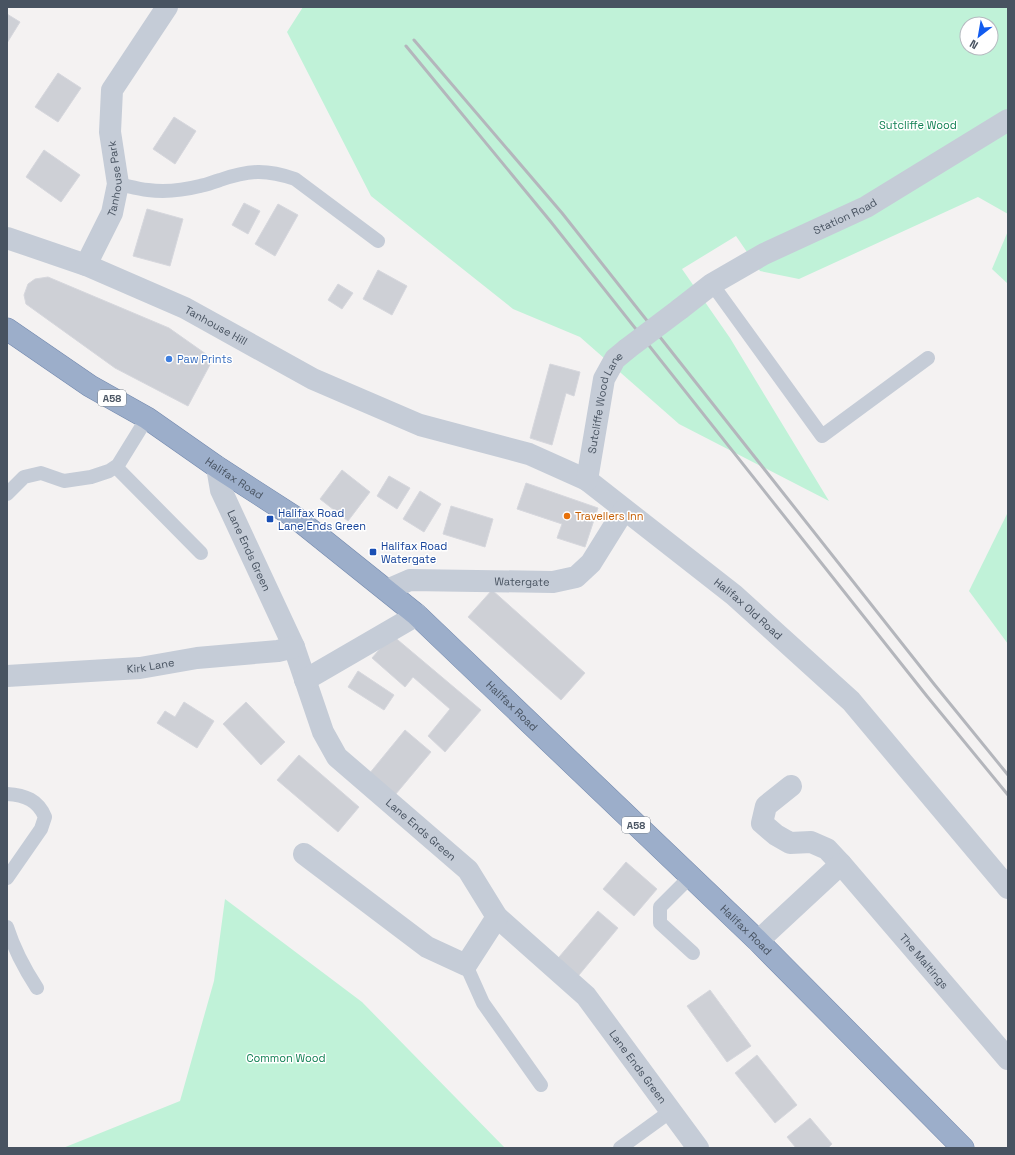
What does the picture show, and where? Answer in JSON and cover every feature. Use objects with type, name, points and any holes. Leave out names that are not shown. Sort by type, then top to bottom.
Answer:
[{"type":"highway","name":"Halifax Road","points":[[7,329],[90,386],[146,418],[217,467],[296,518],[417,615],[758,941],[962,1148]]},
{"type":"street","name":"Tanhouse Park","points":[[86,265],[112,213],[118,184],[110,132],[112,90],[167,7]]},
{"type":"street","name":"Station Road","points":[[680,309],[712,284],[764,254],[866,207],[1008,120]]},
{"type":"street","name":"Tanhouse Hill","points":[[7,238],[86,265],[185,308],[312,379],[420,425]]},
{"type":"street","name":"Sutcliffe Wood Lane","points":[[587,480],[604,378],[614,359],[680,309]]},
{"type":"street","name":"Halifax Old Road","points":[[420,425],[529,454],[587,480],[734,595],[851,700],[1008,888]]},
{"type":"street","name":"Lane Ends Green","points":[[217,467],[221,490],[294,647],[323,732],[337,757],[468,870],[497,917],[586,996],[698,1148]]},
{"type":"street","name":"Watergate","points":[[387,590],[410,580],[554,582],[576,577],[591,563],[624,510]]},
{"type":"street","points":[[306,680],[417,615]]},
{"type":"street","name":"Kirk Lane","points":[[7,676],[140,668],[197,658],[278,651],[294,647]]},
{"type":"street","name":"The Maltings","points":[[791,786],[766,806],[762,823],[790,844],[811,842],[827,849],[1008,1059]]},
{"type":"street","points":[[304,854],[427,947],[466,965],[497,917]]},
{"type":"street","points":[[758,941],[841,864]]},
{"type":"lane","points":[[118,184],[149,190],[178,190],[200,186],[246,173],[262,171],[280,174],[295,179],[378,241]]},
{"type":"lane","points":[[712,284],[822,436],[928,358]]},
{"type":"lane","points":[[7,494],[24,477],[41,473],[64,481],[91,477],[109,471],[116,467],[146,418]]},
{"type":"lane","points":[[116,467],[201,553]]},
{"type":"lane","points":[[7,794],[19,794],[29,798],[42,810],[45,818],[41,829],[7,878]]},
{"type":"lane","points":[[690,877],[660,907],[659,915],[660,923],[693,953]]},
{"type":"lane","points":[[7,927],[12,944],[24,968],[37,988]]},
{"type":"lane","points":[[466,965],[483,1003],[541,1085]]},
{"type":"lane","points":[[620,1148],[671,1112]]},
{"type":"green space","name":"Sutcliffe Wood","points":[[303,7],[1008,7],[1008,214],[978,197],[799,279],[760,271],[736,236],[682,269],[730,338],[829,501],[679,424],[580,337],[513,309],[371,196],[287,32]]},
{"type":"green space","points":[[1008,231],[1008,284],[992,269]]},
{"type":"green space","points":[[1008,512],[1008,644],[969,591]]},
{"type":"green space","name":"Common Wood","points":[[225,899],[362,1002],[505,1148],[63,1148],[180,1101],[214,981]]},
{"type":"building","points":[[7,14],[20,22],[7,43]]},
{"type":"building","points":[[58,73],[81,88],[58,122],[35,107]]},
{"type":"building","points":[[174,117],[196,131],[175,164],[153,149]]},
{"type":"building","points":[[44,150],[80,175],[61,202],[26,177]]},
{"type":"building","points":[[244,203],[260,211],[248,234],[232,225]]},
{"type":"building","points":[[278,204],[298,215],[275,256],[255,244]]},
{"type":"building","points":[[147,209],[183,219],[170,266],[133,256]]},
{"type":"building","points":[[378,270],[407,286],[392,315],[363,299]]},
{"type":"building","points":[[48,277],[169,328],[213,359],[188,406],[115,368],[26,304],[24,295],[28,284],[35,279]]},
{"type":"building","points":[[338,284],[353,293],[342,309],[328,300]]},
{"type":"building","points":[[550,364],[580,372],[574,396],[566,393],[552,445],[530,438]]},
{"type":"building","points":[[342,470],[370,492],[348,521],[320,499]]},
{"type":"building","points":[[389,476],[410,488],[397,509],[377,496]]},
{"type":"building","name":"Travellers Inn","points":[[526,483],[598,508],[585,547],[557,538],[562,524],[517,509]]},
{"type":"building","points":[[420,491],[441,504],[424,532],[403,519]]},
{"type":"building","points":[[451,506],[493,519],[485,547],[443,534]]},
{"type":"building","points":[[492,590],[585,673],[561,700],[468,617]]},
{"type":"building","points":[[392,635],[481,710],[445,752],[428,736],[450,709],[413,677],[405,687],[372,658]]},
{"type":"building","points":[[358,671],[394,695],[384,710],[348,687]]},
{"type":"building","points":[[184,702],[214,721],[197,748],[157,723],[165,711],[175,717]]},
{"type":"building","points":[[246,702],[285,742],[261,765],[223,724]]},
{"type":"building","points":[[405,730],[431,752],[395,795],[369,774]]},
{"type":"building","points":[[299,755],[359,807],[338,832],[277,780]]},
{"type":"building","points":[[626,862],[657,889],[634,916],[603,889]]},
{"type":"building","points":[[598,911],[618,928],[574,981],[554,963]]},
{"type":"building","points":[[710,990],[751,1046],[727,1062],[687,1006]]},
{"type":"building","points":[[757,1055],[797,1105],[775,1123],[735,1073]]},
{"type":"building","points":[[810,1118],[832,1144],[828,1148],[796,1148],[787,1137]]},
{"type":"railway","points":[[414,40],[562,213],[934,684],[1008,775]]},
{"type":"railway","points":[[406,46],[551,222],[926,695],[1008,795]]},
{"type":"place","name":"Paw Prints","points":[[169,359]]},
{"type":"place","name":"Travellers Inn","points":[[567,516]]},
{"type":"place","name":"Halifax Road Lane Ends Green","points":[[270,519]]},
{"type":"place","name":"Halifax Road Watergate","points":[[373,552]]}]
